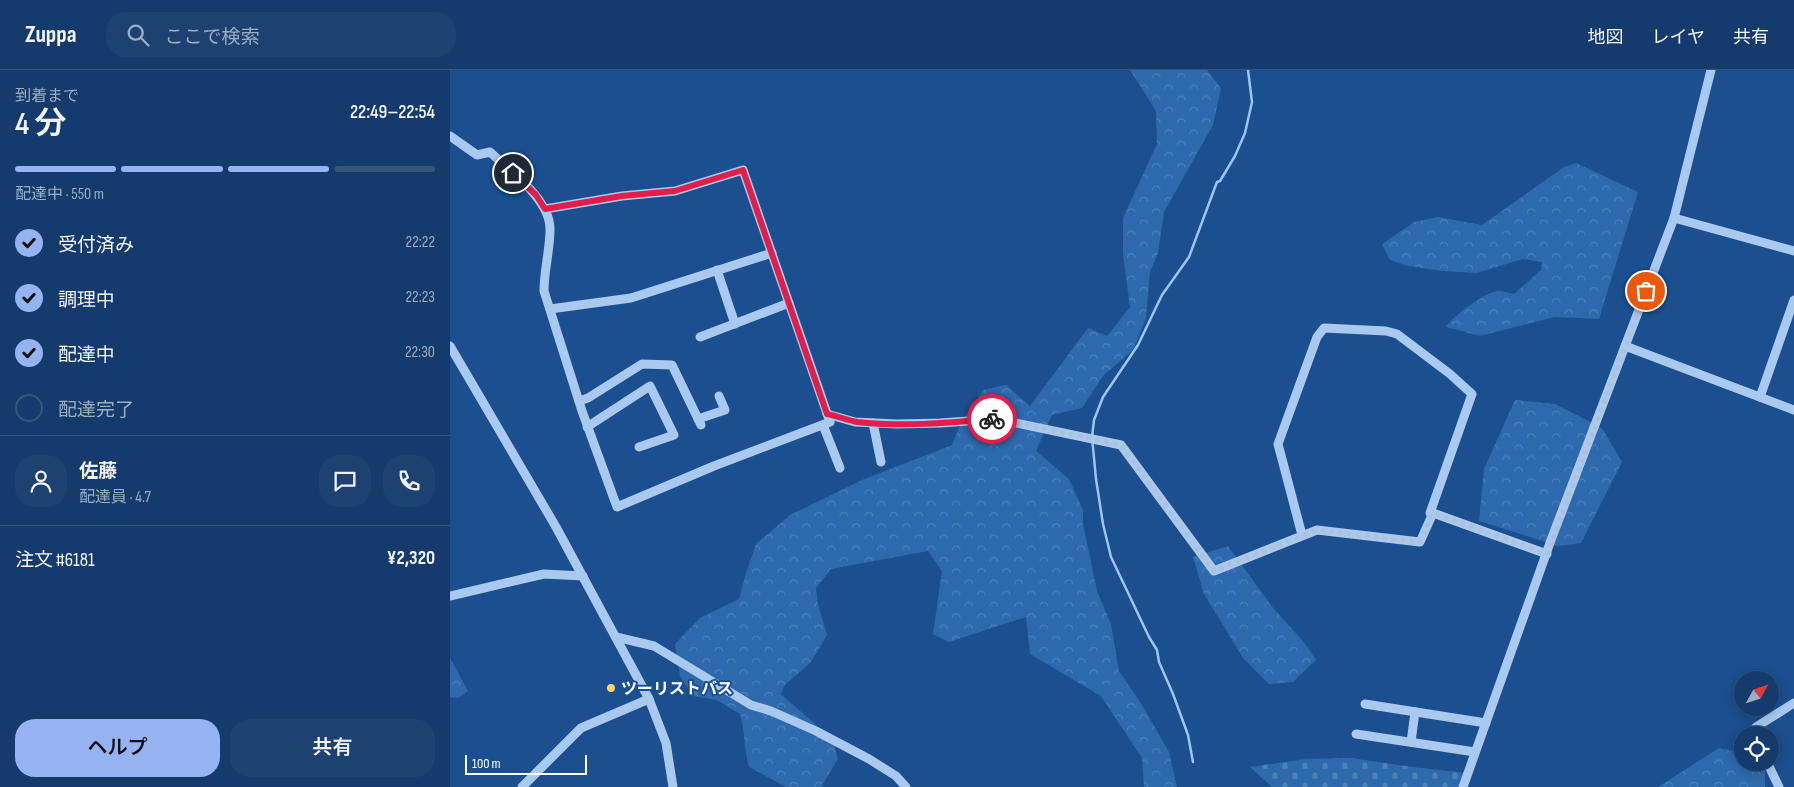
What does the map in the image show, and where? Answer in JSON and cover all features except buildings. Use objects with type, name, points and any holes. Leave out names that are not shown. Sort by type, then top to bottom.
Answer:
[{"type":"street","points":[[1463,787],[1547,554],[1674,218],[1711,70]]},
{"type":"street","points":[[450,136],[477,155],[490,152],[536,195],[545,209],[550,231],[544,273],[544,291],[579,401],[617,506],[714,466],[830,422],[743,170],[675,191],[622,196],[545,209]]},
{"type":"street","points":[[1674,218],[1794,251]]},
{"type":"street","points":[[550,309],[631,298],[772,253]]},
{"type":"street","points":[[717,270],[735,324]]},
{"type":"street","points":[[1760,397],[1794,300]]},
{"type":"street","points":[[700,337],[789,303]]},
{"type":"street","points":[[1302,534],[1278,444],[1317,337],[1324,328],[1386,331],[1397,334],[1450,374],[1472,394],[1430,513],[1547,554]]},
{"type":"street","points":[[450,346],[556,527],[649,700],[666,743],[673,787]]},
{"type":"street","points":[[1625,346],[1794,410]]},
{"type":"street","points":[[579,401],[588,398],[642,364],[672,365],[699,422],[725,410],[719,396]]},
{"type":"street","points":[[588,426],[650,386],[674,434],[639,447]]},
{"type":"street","points":[[827,414],[855,422],[873,423],[940,423],[997,418],[1121,445],[1214,571],[1302,534],[1317,530],[1420,542],[1433,513]]},
{"type":"street","points":[[873,423],[881,462]]},
{"type":"street","points":[[823,425],[840,468]]},
{"type":"street","points":[[450,596],[544,574],[583,576]]},
{"type":"street","points":[[616,637],[654,646],[751,705],[771,711],[816,731],[869,759],[896,776],[906,787]]},
{"type":"street","points":[[522,787],[581,728],[649,700]]},
{"type":"street","points":[[1758,726],[1794,703]]},
{"type":"street","points":[[1365,704],[1486,723]]},
{"type":"street","points":[[1411,742],[1415,712]]},
{"type":"street","points":[[1356,734],[1475,752]]},
{"type":"street","points":[[1771,771],[1779,787]]},
{"type":"green space","points":[[1130,70],[1207,70],[1221,88],[1213,125],[1164,212],[1158,253],[1150,272],[1146,318],[1133,350],[1103,376],[1082,408],[1052,415],[1036,451],[1069,479],[1083,510],[1083,524],[1097,591],[1111,624],[1119,671],[1142,705],[1169,752],[1177,787],[1144,787],[1142,758],[1101,696],[1030,654],[1026,617],[949,642],[933,634],[942,571],[928,551],[831,569],[816,588],[818,605],[827,635],[811,662],[784,686],[781,694],[833,740],[838,759],[821,787],[786,787],[749,767],[740,714],[717,700],[693,696],[680,676],[675,644],[700,618],[739,599],[756,544],[790,515],[862,480],[952,445],[962,421],[983,390],[1006,385],[1030,406],[1088,328],[1107,336],[1130,307],[1123,255],[1123,218],[1157,144],[1156,111]]},
{"type":"green space","points":[[1576,163],[1638,192],[1599,319],[1555,317],[1480,336],[1446,327],[1462,311],[1492,292],[1498,291],[1514,294],[1541,270],[1542,262],[1523,259],[1477,273],[1442,271],[1408,266],[1390,260],[1382,244],[1414,222],[1438,217],[1482,225],[1564,167]]},
{"type":"green space","points":[[1515,400],[1555,404],[1602,428],[1622,462],[1581,543],[1558,546],[1479,521],[1484,469]]},
{"type":"green space","points":[[1228,546],[1273,608],[1303,641],[1316,660],[1293,682],[1269,684],[1243,658],[1204,594],[1193,557]]},
{"type":"green space","points":[[450,658],[468,691],[458,698],[450,697]]},
{"type":"green space","points":[[1719,748],[1734,751],[1734,771],[1765,771],[1765,787],[1658,787]]},
{"type":"green space","points":[[1350,758],[1467,773],[1462,787],[1272,787],[1250,767],[1306,759]]},
{"type":"waterway","points":[[1193,762],[1188,735],[1159,662],[1157,650],[1111,557],[1103,524],[1092,437],[1094,420],[1103,397],[1138,345],[1162,295],[1189,257],[1217,182],[1220,181],[1235,156],[1245,133],[1252,102],[1248,70]]},
{"type":"way so far","points":[[992,419],[997,418],[1111,441],[1121,445],[1214,571],[1302,534],[1317,530],[1420,542],[1433,513],[1547,554],[1646,291]]},
{"type":"place","name":"ツーリストバス","points":[[611,688]]},
{"type":"route","points":[[513,173],[536,195],[545,209],[622,196],[675,191],[743,170],[827,414],[855,422],[897,424],[992,419]]}]
